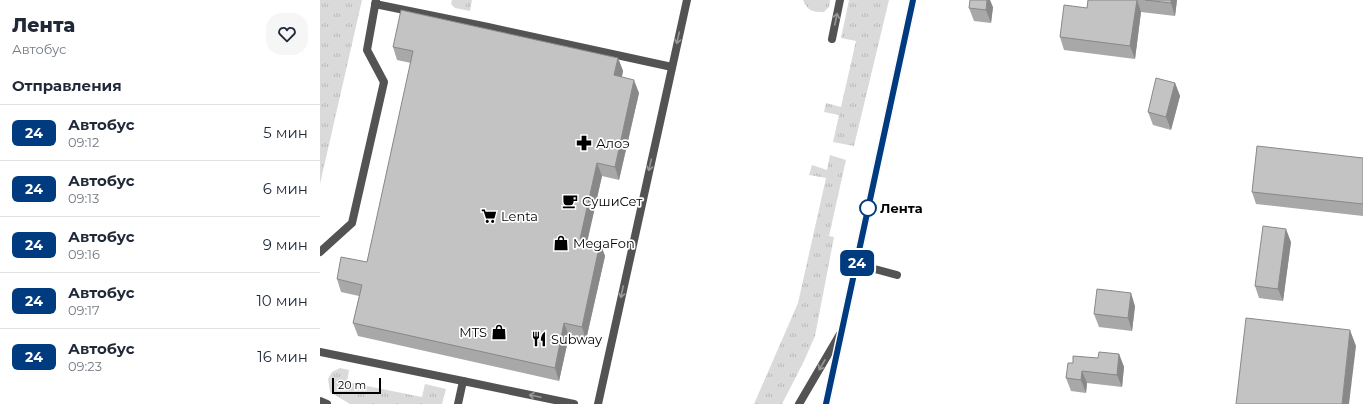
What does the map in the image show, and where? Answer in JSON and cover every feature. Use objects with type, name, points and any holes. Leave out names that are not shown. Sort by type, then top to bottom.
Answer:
[{"type":"street","points":[[826,404],[913,0]]},
{"type":"lane","points":[[598,404],[687,0]]},
{"type":"lane","points":[[832,39],[840,0]]},
{"type":"lane","points":[[320,252],[352,223],[384,82],[367,50],[375,2],[672,67]]},
{"type":"lane","points":[[856,264],[897,275]]},
{"type":"lane","points":[[799,404],[842,331]]},
{"type":"lane","points":[[320,352],[574,404]]},
{"type":"lane","points":[[458,404],[463,381]]},
{"type":"lane","points":[[320,401],[326,404]]},
{"type":"green space","points":[[320,0],[362,0],[320,184]]},
{"type":"green space","points":[[452,0],[472,0],[470,11],[455,8],[451,4]]},
{"type":"green space","points":[[803,0],[830,0],[829,7],[824,12],[816,12],[809,9]]},
{"type":"green space","points":[[849,0],[889,0],[854,146],[833,142],[839,115],[824,112],[826,103],[841,107],[856,41],[841,38]]},
{"type":"green space","points":[[830,155],[846,160],[829,236],[834,237],[815,336],[782,404],[754,404],[798,303],[826,178],[809,175],[812,165],[827,170]]},
{"type":"green space","points":[[340,368],[349,370],[347,382],[422,397],[425,384],[446,389],[442,404],[350,404],[330,392],[328,379],[332,372]]},
{"type":"building","points":[[970,0],[987,0],[986,10],[969,8]]},
{"type":"building","points":[[1088,0],[1137,0],[1130,46],[1060,37],[1064,5],[1087,8]]},
{"type":"building","points":[[1145,0],[1171,0],[1171,3]]},
{"type":"building","name":"Lenta","points":[[401,10],[618,58],[614,75],[634,80],[615,167],[597,163],[580,239],[600,243],[582,327],[564,323],[555,368],[353,323],[362,285],[337,279],[341,257],[367,262],[413,51],[393,47]]},
{"type":"building","points":[[1156,78],[1175,83],[1166,117],[1148,112]]},
{"type":"building","points":[[1257,146],[1363,158],[1363,204],[1252,192]]},
{"type":"building","points":[[1263,226],[1286,229],[1278,289],[1255,286]]},
{"type":"building","points":[[1097,289],[1131,293],[1128,318],[1094,314]]},
{"type":"building","points":[[1246,318],[1350,330],[1342,404],[1236,404]]},
{"type":"building","points":[[1099,352],[1119,354],[1117,375],[1082,371],[1081,380],[1066,378],[1068,363],[1073,363],[1073,356],[1098,358]]},
{"type":"bus line","name":"24","points":[[826,404],[913,0]]},
{"type":"place","name":"Алоэ","points":[[584,143]]},
{"type":"place","name":"СушиСет","points":[[570,201]]},
{"type":"place","name":"Лента","points":[[868,208]]},
{"type":"place","name":"Lenta","points":[[489,216]]},
{"type":"place","name":"MegaFon","points":[[561,243]]},
{"type":"place","name":"MTS","points":[[499,332]]},
{"type":"place","name":"Subway","points":[[539,339]]}]
